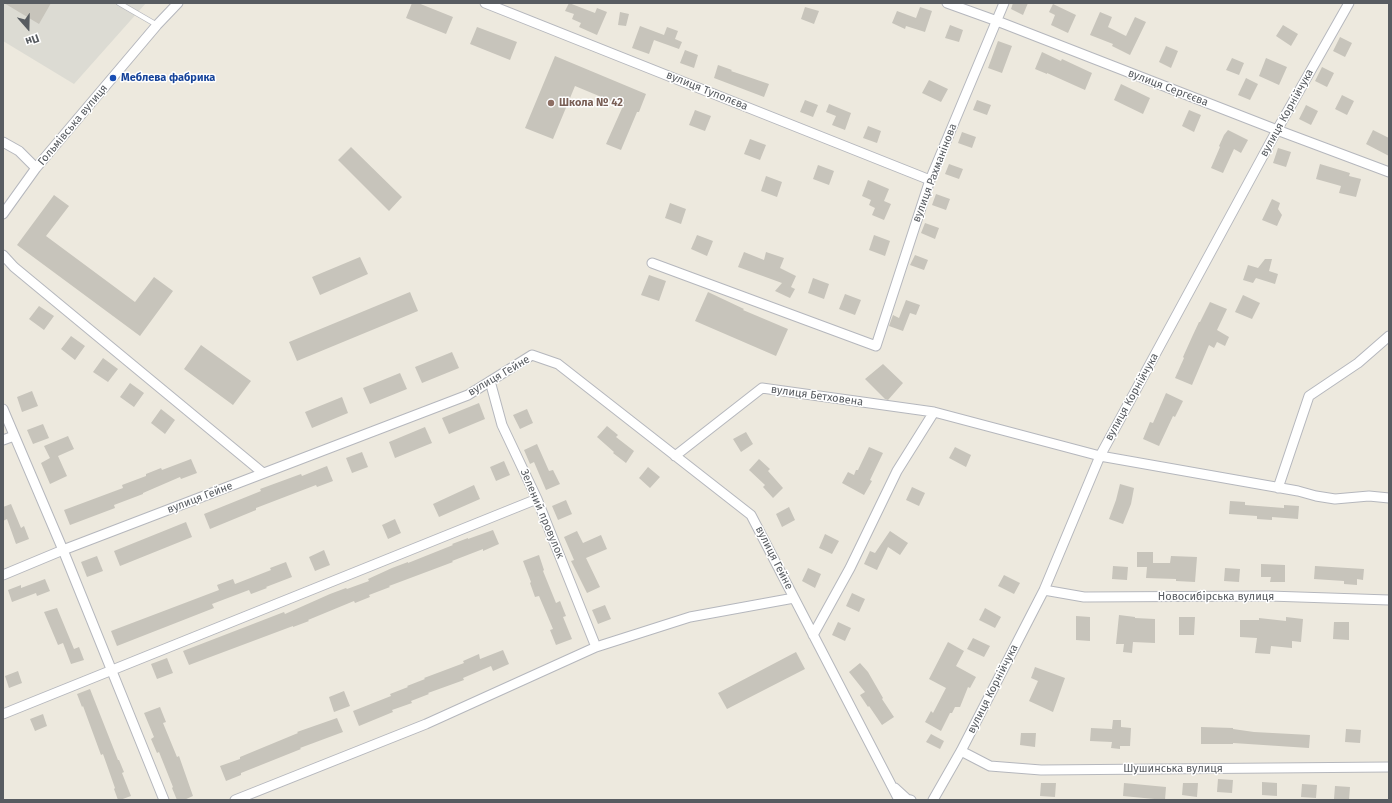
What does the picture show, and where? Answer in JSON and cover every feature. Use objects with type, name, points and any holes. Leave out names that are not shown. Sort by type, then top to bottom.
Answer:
[{"type":"street","name":"Гольмівська вулиця","points":[[3,214],[36,168],[157,25],[178,3]]},
{"type":"street","name":"вулиця Туполєва","points":[[485,3],[930,180]]},
{"type":"street","name":"вулиця Сергєєва","points":[[947,3],[1389,172]]},
{"type":"street","name":"вулиця Рахманінова","points":[[652,263],[876,346],[930,180],[1004,3]]},
{"type":"street","name":"вулиця Корнійчука","points":[[932,799],[961,751],[1044,590],[1100,456],[1277,130],[1349,3]]},
{"type":"street","points":[[3,142],[19,151],[36,168]]},
{"type":"street","points":[[3,255],[14,267],[263,474]]},
{"type":"street","points":[[1278,488],[1309,396],[1358,363],[1389,336]]},
{"type":"street","name":"вулиця Гейне","points":[[3,575],[63,550],[468,394],[532,355],[558,364],[751,515],[899,800]]},
{"type":"street","name":"Зелений провулок","points":[[490,381],[502,425],[537,499],[596,647]]},
{"type":"street","name":"вулиця Бетховена","points":[[675,456],[762,388],[934,412],[1100,456],[1335,499],[1370,496],[1389,498]]},
{"type":"street","points":[[3,409],[63,550],[164,800]]},
{"type":"street","points":[[814,635],[850,568],[897,471],[934,412]]},
{"type":"street","points":[[3,440],[14,436]]},
{"type":"street","points":[[3,714],[537,499]]},
{"type":"street","name":"Новосибірська вулиця","points":[[1044,590],[1084,597],[1269,596],[1389,600]]},
{"type":"street","points":[[234,800],[426,724],[596,647],[690,617],[794,598]]},
{"type":"street","name":"Шушинська вулиця","points":[[961,751],[990,766],[1041,770],[1389,767]]},
{"type":"street","points":[[890,783],[907,799],[911,800]]},
{"type":"lane","points":[[119,3],[157,25]]},
{"type":"shaded area","points":[[3,3],[146,3],[74,84],[3,41]]},
{"type":"building","points":[[4,3],[51,3],[39,24]]},
{"type":"building","points":[[412,3],[418,3],[453,17],[446,34],[406,18]]},
{"type":"building","points":[[569,3],[595,13],[597,8],[607,12],[597,35],[579,27],[581,23],[572,19],[574,14],[565,11]]},
{"type":"building","points":[[1013,3],[1028,3],[1023,15],[1011,9]]},
{"type":"building","points":[[1053,4],[1076,15],[1068,33],[1051,25],[1055,15],[1049,12]]},
{"type":"building","points":[[805,7],[819,11],[814,24],[801,19]]},
{"type":"building","points":[[920,7],[932,11],[925,32],[906,26],[905,29],[892,23],[897,11],[916,18]]},
{"type":"building","points":[[620,12],[629,14],[626,26],[618,25]]},
{"type":"building","points":[[1100,12],[1112,17],[1108,27],[1126,36],[1135,17],[1146,22],[1130,55],[1112,46],[1113,44],[1090,35]]},
{"type":"building","points":[[950,25],[963,30],[959,42],[945,38]]},
{"type":"building","points":[[1283,25],[1298,34],[1291,46],[1276,36]]},
{"type":"building","points":[[640,26],[664,35],[667,27],[678,31],[675,39],[682,42],[679,49],[654,40],[649,54],[632,48]]},
{"type":"building","points":[[477,27],[517,42],[510,60],[470,44]]},
{"type":"building","points":[[1340,37],[1352,43],[1345,57],[1333,51]]},
{"type":"building","points":[[998,41],[1012,46],[1002,73],[988,68]]},
{"type":"building","points":[[1166,46],[1178,51],[1171,68],[1159,62]]},
{"type":"building","points":[[685,50],[698,55],[694,68],[680,63]]},
{"type":"building","points":[[1042,52],[1061,61],[1062,59],[1092,73],[1085,90],[1035,69]]},
{"type":"building","name":"Школа № 42","points":[[555,56],[646,94],[621,150],[606,144],[623,106],[575,86],[553,139],[525,128]]},
{"type":"building","points":[[1232,58],[1244,63],[1239,75],[1226,70]]},
{"type":"building","points":[[1266,58],[1287,67],[1279,85],[1259,76]]},
{"type":"building","points":[[718,65],[769,84],[764,97],[714,78]]},
{"type":"building","points":[[1322,67],[1334,73],[1327,87],[1315,81]]},
{"type":"building","points":[[1246,78],[1258,84],[1250,100],[1238,95]]},
{"type":"building","points":[[929,80],[948,89],[941,102],[922,93]]},
{"type":"building","points":[[1121,84],[1150,98],[1143,114],[1114,100]]},
{"type":"building","points":[[1342,95],[1354,101],[1347,115],[1335,109]]},
{"type":"building","points":[[805,100],[818,105],[813,117],[800,112]]},
{"type":"building","points":[[977,100],[991,105],[987,115],[973,110]]},
{"type":"building","points":[[829,104],[851,113],[845,130],[832,125],[836,116],[826,112]]},
{"type":"building","points":[[1306,105],[1318,111],[1311,125],[1299,119]]},
{"type":"building","points":[[695,110],[711,116],[705,131],[689,125]]},
{"type":"building","points":[[1189,110],[1201,115],[1194,132],[1182,126]]},
{"type":"building","points":[[868,126],[881,131],[877,143],[863,138]]},
{"type":"building","points":[[1228,130],[1248,140],[1241,153],[1234,149],[1223,173],[1211,168],[1220,147],[1219,146]]},
{"type":"building","points":[[1373,130],[1389,138],[1389,156],[1366,144]]},
{"type":"building","points":[[962,132],[976,137],[972,148],[958,143]]},
{"type":"building","points":[[750,139],[766,145],[760,160],[744,154]]},
{"type":"building","points":[[351,147],[402,197],[389,211],[338,160]]},
{"type":"building","points":[[1278,148],[1291,152],[1286,167],[1273,163]]},
{"type":"building","points":[[949,164],[963,169],[959,179],[945,174]]},
{"type":"building","points":[[1320,164],[1350,173],[1349,176],[1361,179],[1356,197],[1339,193],[1341,186],[1316,179]]},
{"type":"building","points":[[818,165],[834,171],[829,185],[813,179]]},
{"type":"building","points":[[766,176],[782,182],[777,197],[761,191]]},
{"type":"building","points":[[868,180],[889,189],[884,201],[891,204],[884,220],[872,215],[875,208],[869,205],[871,200],[862,196]]},
{"type":"building","points":[[936,194],[950,199],[946,210],[932,205]]},
{"type":"building","points":[[54,195],[69,206],[46,236],[135,302],[154,277],[173,291],[140,336],[17,245]]},
{"type":"building","points":[[1272,199],[1280,203],[1278,209],[1282,215],[1277,226],[1262,220]]},
{"type":"building","points":[[670,203],[686,209],[681,224],[665,218]]},
{"type":"building","points":[[925,223],[939,228],[935,239],[921,233]]},
{"type":"building","points":[[697,235],[713,241],[707,256],[691,249]]},
{"type":"building","points":[[874,235],[890,241],[885,256],[869,250]]},
{"type":"building","points":[[744,252],[764,260],[766,252],[784,258],[780,268],[796,276],[791,287],[795,289],[790,298],[775,291],[782,283],[738,267]]},
{"type":"building","points":[[915,255],[928,260],[924,270],[910,265]]},
{"type":"building","points":[[360,257],[368,274],[320,295],[312,277]]},
{"type":"building","points":[[1265,259],[1272,259],[1269,271],[1278,274],[1275,284],[1256,278],[1253,283],[1243,280],[1248,265],[1258,268]]},
{"type":"building","points":[[649,275],[666,281],[659,301],[641,295]]},
{"type":"building","points":[[813,278],[829,284],[824,299],[808,293]]},
{"type":"building","points":[[410,292],[418,311],[297,361],[289,342]]},
{"type":"building","points":[[708,292],[744,309],[743,310],[788,329],[776,356],[695,321]]},
{"type":"building","points":[[845,294],[861,300],[855,315],[839,309]]},
{"type":"building","points":[[1243,295],[1260,303],[1252,319],[1235,312]]},
{"type":"building","points":[[906,300],[920,305],[916,315],[910,313],[903,331],[889,326],[893,315],[899,318]]},
{"type":"building","points":[[1210,302],[1227,309],[1217,330],[1229,337],[1225,346],[1217,342],[1214,348],[1209,345],[1192,385],[1175,378],[1192,337]]},
{"type":"building","points":[[39,306],[54,316],[44,330],[29,319]]},
{"type":"building","points":[[71,336],[85,346],[75,360],[61,349]]},
{"type":"building","points":[[201,345],[251,381],[233,405],[184,369]]},
{"type":"building","points":[[452,352],[459,368],[422,383],[415,367]]},
{"type":"building","points":[[103,358],[118,369],[108,382],[93,372]]},
{"type":"building","points":[[883,364],[903,383],[888,400],[885,399],[865,379]]},
{"type":"building","points":[[400,373],[407,389],[370,404],[363,388]]},
{"type":"building","points":[[130,383],[144,393],[134,407],[120,397]]},
{"type":"building","points":[[32,391],[38,406],[22,412],[17,397]]},
{"type":"building","points":[[1166,393],[1183,401],[1175,417],[1173,416],[1159,446],[1143,439],[1150,422],[1153,423]]},
{"type":"building","points":[[342,397],[348,413],[312,428],[305,412]]},
{"type":"building","points":[[479,403],[485,419],[449,434],[442,418]]},
{"type":"building","points":[[161,409],[175,420],[165,434],[151,423]]},
{"type":"building","points":[[527,409],[533,423],[520,429],[513,415]]},
{"type":"building","points":[[43,424],[49,438],[33,444],[27,430]]},
{"type":"building","points":[[607,426],[618,435],[616,437],[634,451],[626,463],[613,453],[614,452],[597,437]]},
{"type":"building","points":[[425,427],[432,443],[395,458],[389,442]]},
{"type":"building","points":[[746,432],[753,444],[741,452],[733,439]]},
{"type":"building","points":[[68,436],[74,449],[58,456],[67,476],[50,484],[41,463],[50,458],[44,446]]},
{"type":"building","points":[[537,444],[549,471],[553,470],[560,484],[546,490],[534,462],[530,464],[524,450]]},
{"type":"building","points":[[869,447],[883,453],[870,480],[872,481],[864,495],[842,483],[848,472],[854,475],[856,470],[858,470]]},
{"type":"building","points":[[955,447],[971,455],[966,467],[949,458]]},
{"type":"building","points":[[362,452],[368,467],[352,473],[346,458]]},
{"type":"building","points":[[191,459],[197,473],[181,479],[180,477],[114,505],[115,508],[70,525],[64,510],[123,488],[122,485],[146,476],[146,474],[161,468],[162,470]]},
{"type":"building","points":[[759,459],[770,469],[768,471],[783,488],[773,498],[763,487],[765,485],[749,470]]},
{"type":"building","points":[[504,461],[510,475],[496,481],[490,467]]},
{"type":"building","points":[[327,466],[333,481],[317,487],[316,485],[256,508],[256,510],[210,529],[204,514],[261,491],[260,489],[301,474],[302,476]]},
{"type":"building","points":[[648,467],[660,477],[650,488],[639,478]]},
{"type":"building","points":[[1120,484],[1134,488],[1131,504],[1123,524],[1109,519]]},
{"type":"building","points":[[474,485],[480,499],[439,517],[433,504]]},
{"type":"building","points":[[912,487],[925,493],[919,506],[906,500]]},
{"type":"building","points":[[566,500],[572,514],[558,520],[552,506]]},
{"type":"building","points":[[1230,501],[1245,502],[1245,505],[1284,508],[1284,505],[1299,506],[1298,519],[1272,517],[1272,520],[1257,519],[1257,516],[1229,514]]},
{"type":"building","points":[[11,504],[21,528],[24,526],[29,539],[16,544],[7,519],[3,521],[3,507]]},
{"type":"building","points":[[789,507],[795,520],[782,527],[776,514]]},
{"type":"building","points":[[395,519],[401,533],[388,539],[382,525]]},
{"type":"building","points":[[186,522],[192,537],[120,566],[114,551]]},
{"type":"building","points":[[493,530],[499,544],[389,586],[390,587],[369,595],[370,597],[355,603],[354,601],[308,620],[309,621],[189,665],[183,651],[284,612],[285,614],[330,594],[369,581],[368,579],[392,568],[453,545],[452,544]]},
{"type":"building","points":[[577,531],[583,543],[601,535],[607,549],[586,558],[600,587],[587,593],[571,561],[574,560],[564,537]]},
{"type":"building","points":[[890,531],[908,543],[900,555],[888,547],[877,570],[864,564],[870,551],[875,553]]},
{"type":"building","points":[[825,534],[839,541],[832,554],[819,548]]},
{"type":"building","points":[[324,550],[330,565],[315,571],[309,557]]},
{"type":"building","points":[[1137,552],[1153,552],[1153,563],[1170,563],[1171,556],[1197,557],[1195,582],[1176,581],[1176,579],[1146,578],[1147,567],[1137,567]]},
{"type":"building","points":[[539,555],[544,570],[543,571],[556,603],[560,601],[566,616],[563,617],[572,639],[556,645],[550,630],[553,629],[539,596],[535,597],[523,561]]},
{"type":"building","points":[[97,556],[103,571],[87,577],[81,562]]},
{"type":"building","points":[[286,562],[292,577],[251,594],[249,590],[212,604],[214,608],[117,646],[111,631],[219,590],[217,585],[233,579],[235,584],[271,570],[270,568]]},
{"type":"building","points":[[1261,564],[1285,565],[1285,582],[1270,582],[1271,577],[1261,577]]},
{"type":"building","points":[[1113,566],[1128,567],[1127,580],[1112,579]]},
{"type":"building","points":[[1315,566],[1364,569],[1363,580],[1357,579],[1357,585],[1344,584],[1344,581],[1314,579]]},
{"type":"building","points":[[808,568],[821,574],[815,588],[802,581]]},
{"type":"building","points":[[1225,568],[1240,569],[1239,582],[1224,581]]},
{"type":"building","points":[[1004,575],[1020,583],[1014,594],[998,586]]},
{"type":"building","points":[[45,579],[50,591],[37,596],[36,593],[12,602],[8,590],[21,585],[21,588]]},
{"type":"building","points":[[852,593],[865,599],[859,612],[846,606]]},
{"type":"building","points":[[605,605],[611,619],[598,624],[592,610]]},
{"type":"building","points":[[57,608],[74,649],[79,647],[84,660],[71,664],[63,643],[58,645],[44,612]]},
{"type":"building","points":[[985,608],[1001,617],[995,628],[979,620]]},
{"type":"building","points":[[1119,615],[1135,618],[1155,619],[1155,643],[1133,642],[1132,653],[1123,652],[1124,644],[1116,644]]},
{"type":"building","points":[[1076,616],[1090,617],[1090,641],[1076,640]]},
{"type":"building","points":[[1179,617],[1195,617],[1194,635],[1179,635]]},
{"type":"building","points":[[1286,617],[1303,619],[1301,642],[1292,641],[1292,648],[1271,646],[1270,654],[1255,653],[1257,638],[1240,637],[1240,620],[1259,620],[1259,618],[1286,621]]},
{"type":"building","points":[[838,622],[851,628],[845,641],[832,635]]},
{"type":"building","points":[[1334,622],[1349,622],[1349,640],[1333,639]]},
{"type":"building","points":[[973,638],[990,646],[984,657],[967,649]]},
{"type":"building","points":[[948,642],[964,651],[956,666],[976,677],[970,688],[968,687],[960,707],[955,707],[952,713],[950,713],[941,731],[925,722],[931,711],[933,713],[946,688],[929,679]]},
{"type":"building","points":[[503,650],[509,664],[493,671],[491,666],[463,678],[464,680],[428,693],[429,694],[411,701],[412,703],[392,710],[393,712],[359,726],[353,711],[391,696],[390,694],[425,679],[424,678],[464,663],[463,661],[479,654],[480,659]]},
{"type":"building","points":[[796,652],[805,669],[727,709],[718,693]]},
{"type":"building","points":[[167,658],[173,673],[157,679],[151,664]]},
{"type":"building","points":[[860,663],[868,672],[883,698],[882,699],[894,717],[882,725],[860,695],[865,692],[849,672]]},
{"type":"building","points":[[1035,667],[1065,678],[1053,712],[1029,701],[1038,681],[1031,678]]},
{"type":"building","points":[[18,671],[22,683],[9,688],[5,676]]},
{"type":"building","points":[[90,689],[124,772],[122,773],[131,796],[120,800],[118,800],[103,754],[101,755],[77,694]]},
{"type":"building","points":[[344,691],[350,706],[334,712],[329,697]]},
{"type":"building","points":[[160,707],[166,722],[163,723],[177,757],[179,756],[193,796],[184,800],[177,800],[159,752],[157,753],[151,739],[154,737],[144,713]]},
{"type":"building","points":[[43,714],[47,726],[35,731],[30,719]]},
{"type":"building","points":[[337,718],[343,732],[300,748],[301,749],[241,773],[241,775],[226,781],[220,766],[240,759],[240,757],[298,733],[297,732]]},
{"type":"building","points":[[1113,720],[1121,720],[1121,727],[1131,728],[1130,746],[1120,746],[1120,749],[1111,748],[1112,742],[1090,741],[1091,728],[1112,729]]},
{"type":"building","points":[[1201,727],[1233,728],[1254,732],[1310,735],[1309,748],[1233,743],[1201,744]]},
{"type":"building","points":[[1346,729],[1361,730],[1360,743],[1345,742]]},
{"type":"building","points":[[1021,733],[1036,733],[1035,747],[1020,745]]},
{"type":"building","points":[[931,734],[944,741],[940,749],[926,742]]},
{"type":"building","points":[[1218,779],[1233,780],[1232,793],[1217,792]]},
{"type":"building","points":[[1262,782],[1277,783],[1277,796],[1262,795]]},
{"type":"building","points":[[1041,783],[1056,783],[1055,797],[1040,796]]},
{"type":"building","points":[[1124,783],[1166,787],[1165,800],[1123,796]]},
{"type":"building","points":[[1183,783],[1198,783],[1197,797],[1182,795]]},
{"type":"building","points":[[1302,784],[1317,785],[1316,798],[1301,797]]},
{"type":"building","points":[[1335,786],[1350,787],[1349,800],[1334,799]]},
{"type":"place","name":"Меблева фабрика","points":[[113,78]]},
{"type":"place","name":"Школа № 42","points":[[551,103]]}]
